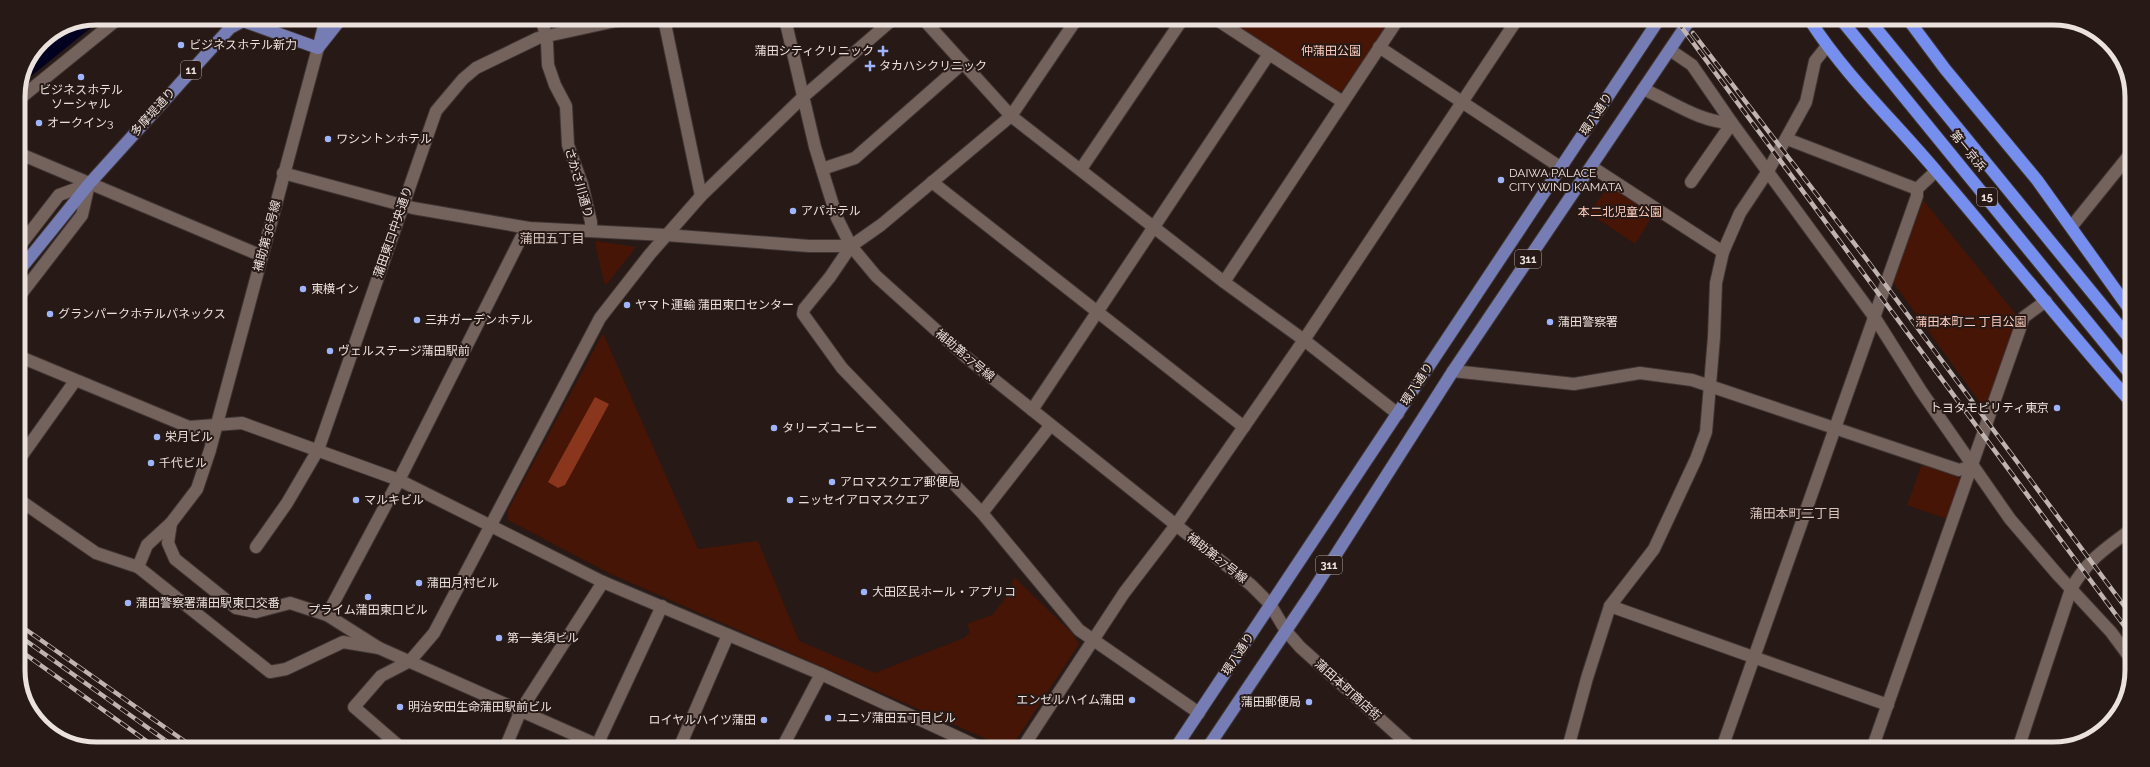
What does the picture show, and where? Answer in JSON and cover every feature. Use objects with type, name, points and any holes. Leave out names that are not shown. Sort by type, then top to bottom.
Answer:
[{"type":"highway","points":[[1813,25],[1826,46],[1936,171],[2046,300],[2091,357],[2125,395]]},
{"type":"highway","name":"第一京浜","points":[[1845,25],[2125,368]]},
{"type":"highway","name":"第一京浜","points":[[1873,25],[2125,333]]},
{"type":"highway","points":[[1912,25],[1945,69],[2072,226],[2125,303]]},
{"type":"main road","name":"多摩堤通り","points":[[25,263],[89,184],[226,31],[234,25]]},
{"type":"main road","name":"多摩堤通り","points":[[258,25],[318,48]]},
{"type":"main road","points":[[318,48],[324,25]]},
{"type":"main road","points":[[318,48],[337,25]]},
{"type":"main road","name":"環八通り","points":[[1179,742],[1655,25]]},
{"type":"main road","name":"環八通り","points":[[1211,742],[1286,631],[1453,371],[1592,168],[1686,25]]},
{"type":"street","points":[[25,94],[110,25]]},
{"type":"street","name":"さかさ川通り","points":[[543,25],[546,36],[548,65],[555,85],[566,106],[568,145],[582,184],[591,222],[591,231]]},
{"type":"street","name":"蒲田東口中央通り","points":[[256,547],[287,503],[318,450],[436,111],[458,84],[476,68],[538,38],[597,25]]},
{"type":"street","points":[[665,25],[701,196]]},
{"type":"street","name":"補助第27号線","points":[[786,25],[822,169],[837,218],[851,246],[876,276],[938,333],[1050,426],[1251,585],[1270,604],[1286,631]]},
{"type":"street","points":[[395,742],[354,707],[381,676],[410,661],[434,633],[600,318],[666,235],[701,196],[803,97],[886,25]]},
{"type":"street","points":[[929,25],[1011,116],[1081,169],[1224,282],[1304,340],[1398,414]]},
{"type":"street","points":[[1073,25],[1011,116],[881,225],[851,246],[830,277],[804,308],[805,319],[842,368],[982,513],[1079,630],[1199,713]]},
{"type":"street","points":[[1081,169],[1179,25]]},
{"type":"street","points":[[1224,25],[1342,102]]},
{"type":"street","points":[[1224,282],[1394,25]]},
{"type":"street","points":[[1026,742],[1124,593],[1176,525],[1304,340],[1513,25]]},
{"type":"street","points":[[1570,742],[1587,678],[1610,606],[1654,549],[1696,459],[1706,432],[1714,337],[1716,283],[1723,252],[1740,213],[1768,171],[1787,139],[1806,102],[1815,61],[1826,46]]},
{"type":"street","points":[[1379,47],[1560,167]]},
{"type":"street","name":"補助第36号線","points":[[138,567],[146,545],[171,523],[197,489],[217,425],[283,173],[318,48]]},
{"type":"street","points":[[1670,50],[1692,65],[1732,123],[1875,318],[1921,391],[2010,519],[2111,632],[2125,651]]},
{"type":"street","points":[[1032,410],[1268,54]]},
{"type":"street","points":[[822,169],[855,158],[963,63]]},
{"type":"street","points":[[1643,89],[1693,115],[1720,123],[1732,123]]},
{"type":"street","points":[[1691,182],[1732,123]]},
{"type":"street","points":[[1787,139],[1917,189]]},
{"type":"street","points":[[25,156],[262,256]]},
{"type":"street","points":[[2072,226],[2125,160]]},
{"type":"street","points":[[1592,168],[1723,252]]},
{"type":"street","points":[[1724,742],[1875,318],[1917,196],[1917,189],[1936,171]]},
{"type":"street","points":[[283,173],[403,206],[529,228],[666,235],[809,246],[851,246]]},
{"type":"street","points":[[932,182],[1244,427]]},
{"type":"street","points":[[25,239],[59,195],[89,184]]},
{"type":"street","points":[[25,289],[82,215],[89,184]]},
{"type":"street","points":[[327,615],[399,480],[521,238],[529,228]]},
{"type":"street","points":[[1875,742],[2024,318],[2046,300]]},
{"type":"street","points":[[25,359],[189,427],[242,423],[399,480],[603,582],[821,674],[968,742]]},
{"type":"street","points":[[1453,371],[1574,384],[1640,373],[1692,380],[1959,470],[1973,466]]},
{"type":"street","points":[[25,452],[75,381]]},
{"type":"street","points":[[982,513],[1050,426]]},
{"type":"street","points":[[25,504],[96,553],[138,567],[270,672],[286,668],[343,642],[379,648]]},
{"type":"street","points":[[171,523],[168,543],[175,559],[236,608],[256,612],[290,603],[327,615],[379,648],[592,742]]},
{"type":"street","points":[[2020,742],[2071,589],[2082,570],[2098,554],[2125,534]]},
{"type":"street","points":[[508,742],[521,710],[603,582]]},
{"type":"street","points":[[600,742],[662,606]]},
{"type":"street","points":[[1610,606],[1888,705]]},
{"type":"street","name":"蒲田本町商店街","points":[[1286,631],[1300,647],[1405,742]]},
{"type":"street","points":[[682,742],[728,635]]},
{"type":"street","points":[[785,742],[821,674]]},
{"type":"green space","name":"仲蒲田公園","points":[[1235,25],[1387,25],[1342,91],[1334,91]]},
{"type":"green space","name":"本二北児童公園","points":[[1610,184],[1654,213],[1635,244],[1589,213]]},
{"type":"green space","name":"蒲田本町二 丁目公園","points":[[1923,200],[2019,318],[1986,411],[1893,282]]},
{"type":"green space","points":[[597,241],[636,247],[607,284],[604,283],[595,243]]},
{"type":"green space","points":[[603,333],[698,549],[758,541],[799,641],[875,673],[964,638],[970,632],[967,624],[992,615],[1008,595],[1014,577],[1071,632],[1079,644],[1015,742],[994,742],[611,574],[508,520],[507,512]]},
{"type":"green space","points":[[1922,464],[1958,477],[1961,481],[1947,519],[1907,505]]},
{"type":"shaded area","points":[[595,397],[609,404],[565,485],[558,488],[548,482]]},
{"type":"water","points":[[94,25],[27,80],[30,69],[37,57],[49,43],[69,30],[83,26]]},
{"type":"railway","points":[[1680,25],[2125,627]]},
{"type":"railway","points":[[1693,33],[1867,260],[2125,607]]},
{"type":"railway","points":[[25,629],[186,742]]},
{"type":"railway","points":[[25,640],[168,742]]},
{"type":"railway","points":[[25,654],[148,742]]},
{"type":"place","name":"ビジネスホテル新力","points":[[181,45]]},
{"type":"place","name":"蒲田シティクリニック","points":[[883,51]]},
{"type":"place","name":"タカハシクリニック","points":[[870,66]]},
{"type":"place","name":"ビジネスホテル ソーシャル","points":[[81,77]]},
{"type":"place","name":"オークイン3","points":[[39,123]]},
{"type":"place","name":"ワシントンホテル","points":[[328,139]]},
{"type":"place","name":"DAIWA PALACE CITY WIND KAMATA","points":[[1501,180]]},
{"type":"place","name":"アパホテル","points":[[793,211]]},
{"type":"place","name":"東横イン","points":[[303,289]]},
{"type":"place","name":"ヤマト運輸 蒲田東口センター","points":[[627,305]]},
{"type":"place","name":"グランパークホテルパネックス","points":[[50,314]]},
{"type":"place","name":"三井ガーデンホテル","points":[[417,320]]},
{"type":"place","name":"蒲田警察署","points":[[1550,322]]},
{"type":"place","name":"ヴェルステージ蒲田駅前","points":[[330,351]]},
{"type":"place","name":"トヨタモビリティ東京","points":[[2057,408]]},
{"type":"place","name":"タリーズコーヒー","points":[[774,428]]},
{"type":"place","name":"栄月ビル","points":[[157,437]]},
{"type":"place","name":"千代ビル","points":[[151,463]]},
{"type":"place","name":"アロマスクエア郵便局","points":[[832,482]]},
{"type":"place","name":"マルキビル","points":[[356,500]]},
{"type":"place","name":"ニッセイアロマスクエア","points":[[790,500]]},
{"type":"place","name":"蒲田月村ビル","points":[[419,583]]},
{"type":"place","name":"大田区民ホール・アプリコ","points":[[864,592]]},
{"type":"place","name":"プライム蒲田東口ビル","points":[[368,597]]},
{"type":"place","name":"蒲田警察署蒲田駅東口交番","points":[[128,603]]},
{"type":"place","name":"第一美須ビル","points":[[499,638]]},
{"type":"place","name":"エンゼルハイム蒲田","points":[[1132,700]]},
{"type":"place","name":"蒲田郵便局","points":[[1309,702]]},
{"type":"place","name":"明治安田生命蒲田駅前ビル","points":[[400,707]]},
{"type":"place","name":"ユニゾ蒲田五丁目ビル","points":[[828,718]]},
{"type":"place","name":"ロイヤルハイツ蒲田","points":[[764,720]]},
{"type":"district","name":"蒲田五丁目","points":[[552,238]]},
{"type":"district","name":"蒲田本町二丁目","points":[[1795,513]]}]
